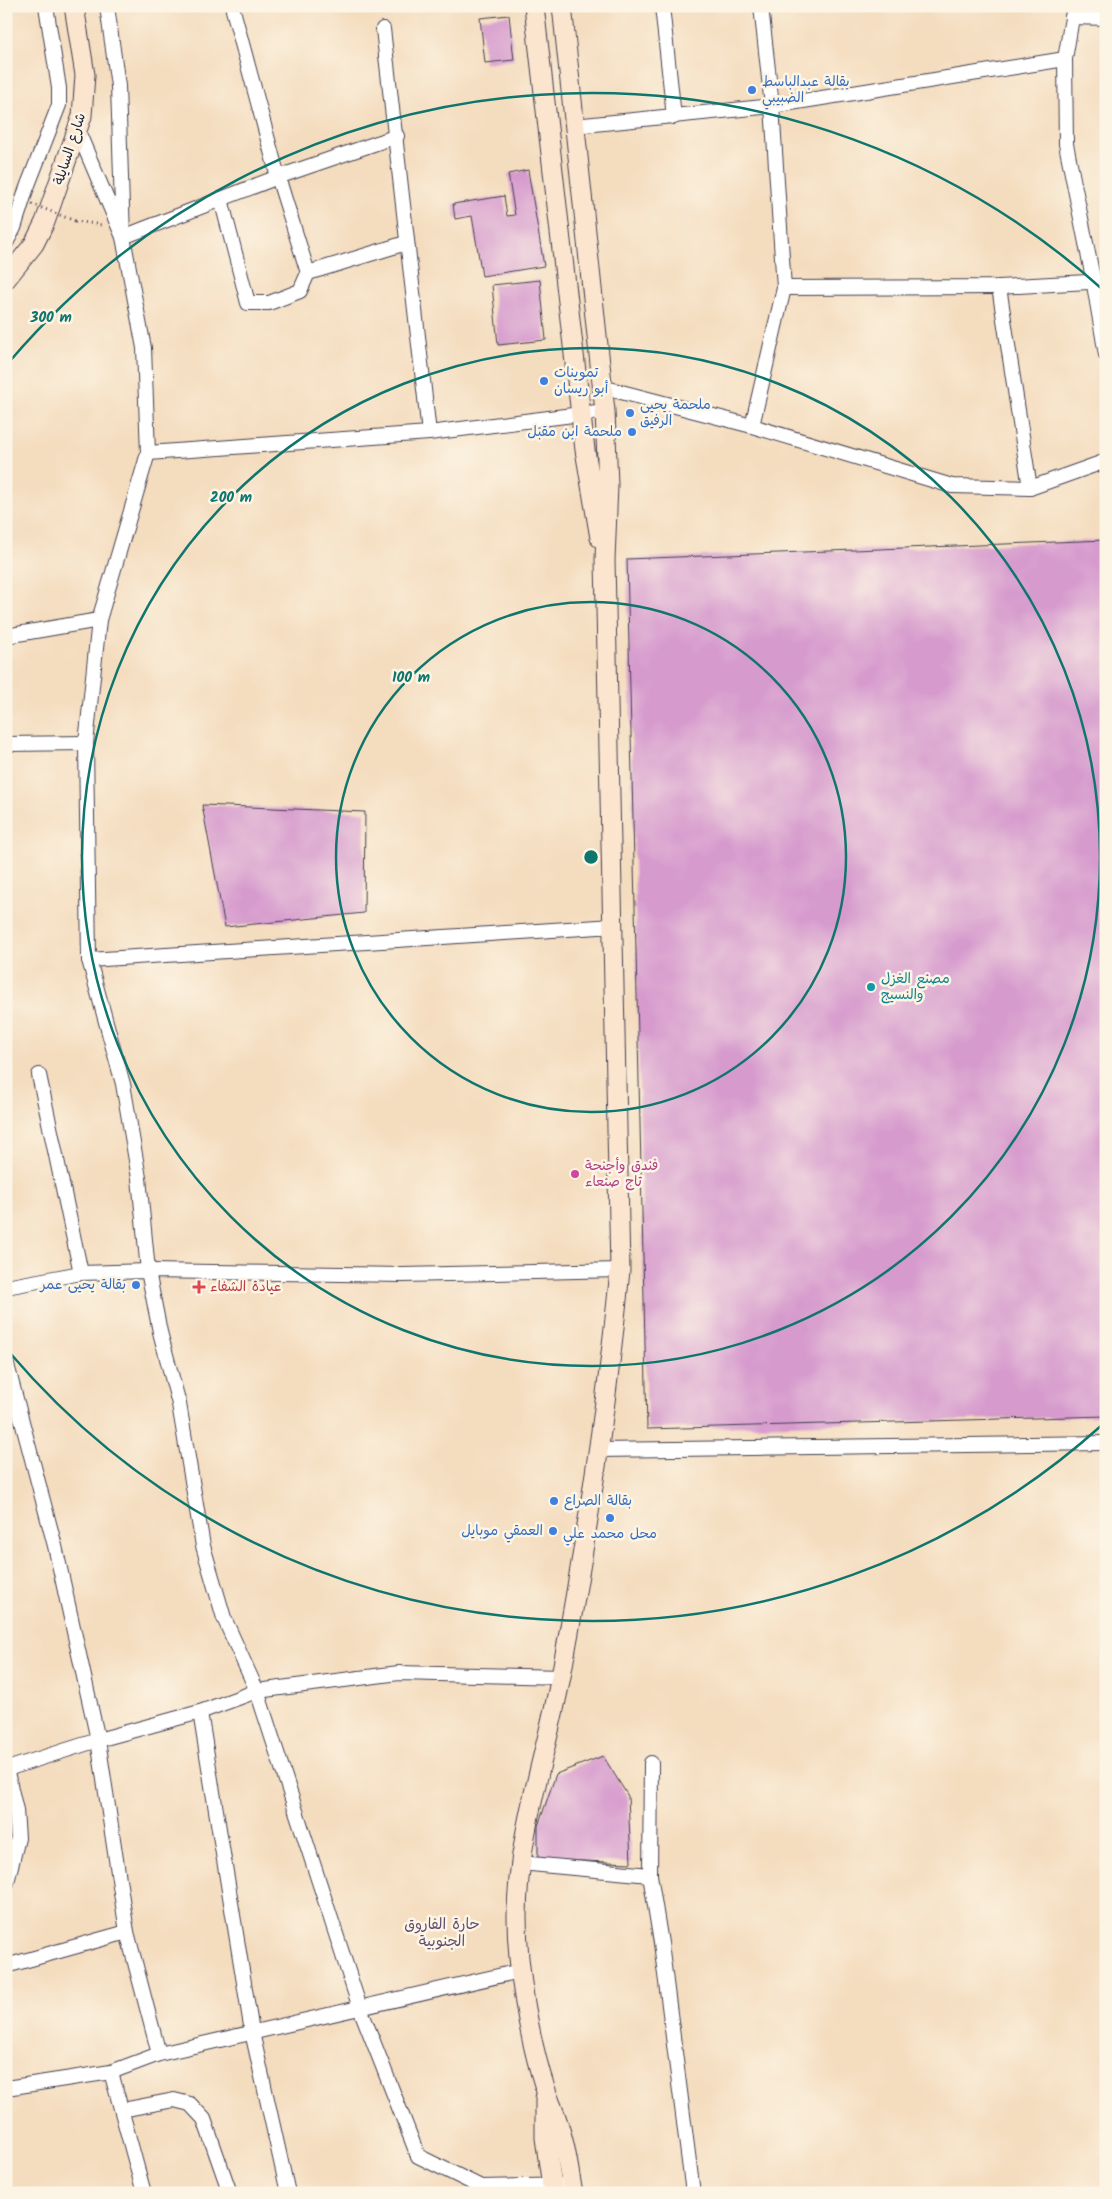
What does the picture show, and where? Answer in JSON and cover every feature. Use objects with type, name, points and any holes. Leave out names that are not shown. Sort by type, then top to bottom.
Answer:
[{"type":"street","points":[[6,243],[14,228],[26,190],[59,105],[59,88],[46,6]]},
{"type":"street","name":"شارع السايلة","points":[[6,279],[34,244],[45,222],[78,129],[85,88],[74,6]]},
{"type":"street","points":[[107,6],[118,86],[123,237],[144,348],[148,453],[99,620],[86,743],[89,960],[123,1084],[139,1178],[148,1271],[160,1332],[179,1404],[203,1546],[224,1618],[257,1690],[360,2008],[418,2156],[481,2187],[572,2189],[562,2135],[545,2089],[520,1971],[517,1919],[520,1863],[561,1677],[598,1450],[612,1359],[620,1270],[605,560],[608,486],[606,410],[562,6]]},
{"type":"street","points":[[534,6],[590,487],[605,560]]},
{"type":"street","points":[[662,6],[674,117]]},
{"type":"street","points":[[752,426],[784,288],[772,106],[761,6]]},
{"type":"street","points":[[221,199],[248,302],[269,302],[300,291],[308,273],[278,177],[233,10]]},
{"type":"street","points":[[1106,18],[1073,12],[1065,59],[1066,144],[1100,281],[1106,355]]},
{"type":"street","points":[[383,29],[397,136],[406,243],[429,433]]},
{"type":"street","points":[[574,126],[772,106],[1065,59]]},
{"type":"street","points":[[78,129],[123,237]]},
{"type":"street","points":[[123,237],[278,177],[397,136]]},
{"type":"street","points":[[308,273],[406,243]]},
{"type":"street","points":[[784,288],[999,287],[1100,281]]},
{"type":"street","points":[[999,287],[1030,488]]},
{"type":"street","points":[[602,387],[752,426],[952,486],[1030,488],[1106,461]]},
{"type":"street","points":[[148,453],[429,433],[606,410]]},
{"type":"street","points":[[6,636],[99,620]]},
{"type":"street","points":[[6,744],[86,743]]},
{"type":"street","points":[[89,960],[614,926]]},
{"type":"street","points":[[39,1075],[81,1273]]},
{"type":"street","points":[[6,1287],[81,1273],[148,1271],[403,1275],[620,1270]]},
{"type":"street","points":[[6,1361],[55,1546],[98,1740],[126,1932],[159,2054]]},
{"type":"street","points":[[598,1450],[1106,1443]]},
{"type":"street","points":[[6,1886],[18,1838],[16,1810],[6,1769],[98,1740],[200,1712],[257,1690],[399,1674],[561,1677]]},
{"type":"street","points":[[200,1712],[252,2032],[288,2193]]},
{"type":"street","points":[[651,1763],[650,1875],[661,1943],[693,2193]]},
{"type":"street","points":[[520,1863],[650,1875]]},
{"type":"street","points":[[6,1966],[126,1932]]},
{"type":"street","points":[[6,2088],[111,2072],[159,2054],[520,1971]]},
{"type":"street","points":[[111,2072],[144,2193]]},
{"type":"street","points":[[545,2089],[545,2138],[552,2189]]},
{"type":"street","points":[[122,2110],[174,2100],[190,2104],[204,2119],[230,2193]]},
{"type":"path","points":[[32,204],[76,221],[97,225]]},
{"type":"building","points":[[509,15],[514,60],[485,63],[480,18]]},
{"type":"building","points":[[528,170],[544,266],[482,276],[472,216],[455,219],[453,204],[504,196],[507,216],[515,215],[508,174]]},
{"type":"building","points":[[540,280],[546,340],[498,345],[492,285]]},
{"type":"building","name":"مصنع الغزل والنسيج","points":[[1106,540],[1106,1416],[647,1429],[627,559]]},
{"type":"building","points":[[202,805],[365,812],[364,913],[225,927]]},
{"type":"building","points":[[603,1756],[628,1796],[631,1863],[538,1859],[538,1826],[556,1774]]},
{"type":"place","name":"بقالة عبدالباسط الضبيبي","points":[[752,90]]},
{"type":"place","name":"تموينات أبو ريسان","points":[[544,381]]},
{"type":"place","name":"ملحمة يحيى الرفيق","points":[[630,413]]},
{"type":"place","name":"ملحمة ابن مقبل","points":[[632,432]]},
{"type":"place","name":"مصنع الغزل والنسيج","points":[[871,987]]},
{"type":"place","name":"فندق وأجنحة تاج صنعاء","points":[[575,1174]]},
{"type":"place","name":"بقالة يحيى عمر","points":[[136,1285]]},
{"type":"place","name":"عيادة الشفاء","points":[[199,1287]]},
{"type":"place","name":"بقالة الصراع","points":[[554,1501]]},
{"type":"place","name":"محل محمد علي","points":[[610,1518]]},
{"type":"place","name":"العمقي موبايل","points":[[553,1531]]},
{"type":"district","name":"حارة الفاروق الجنوبية","points":[[442,1934]]}]
